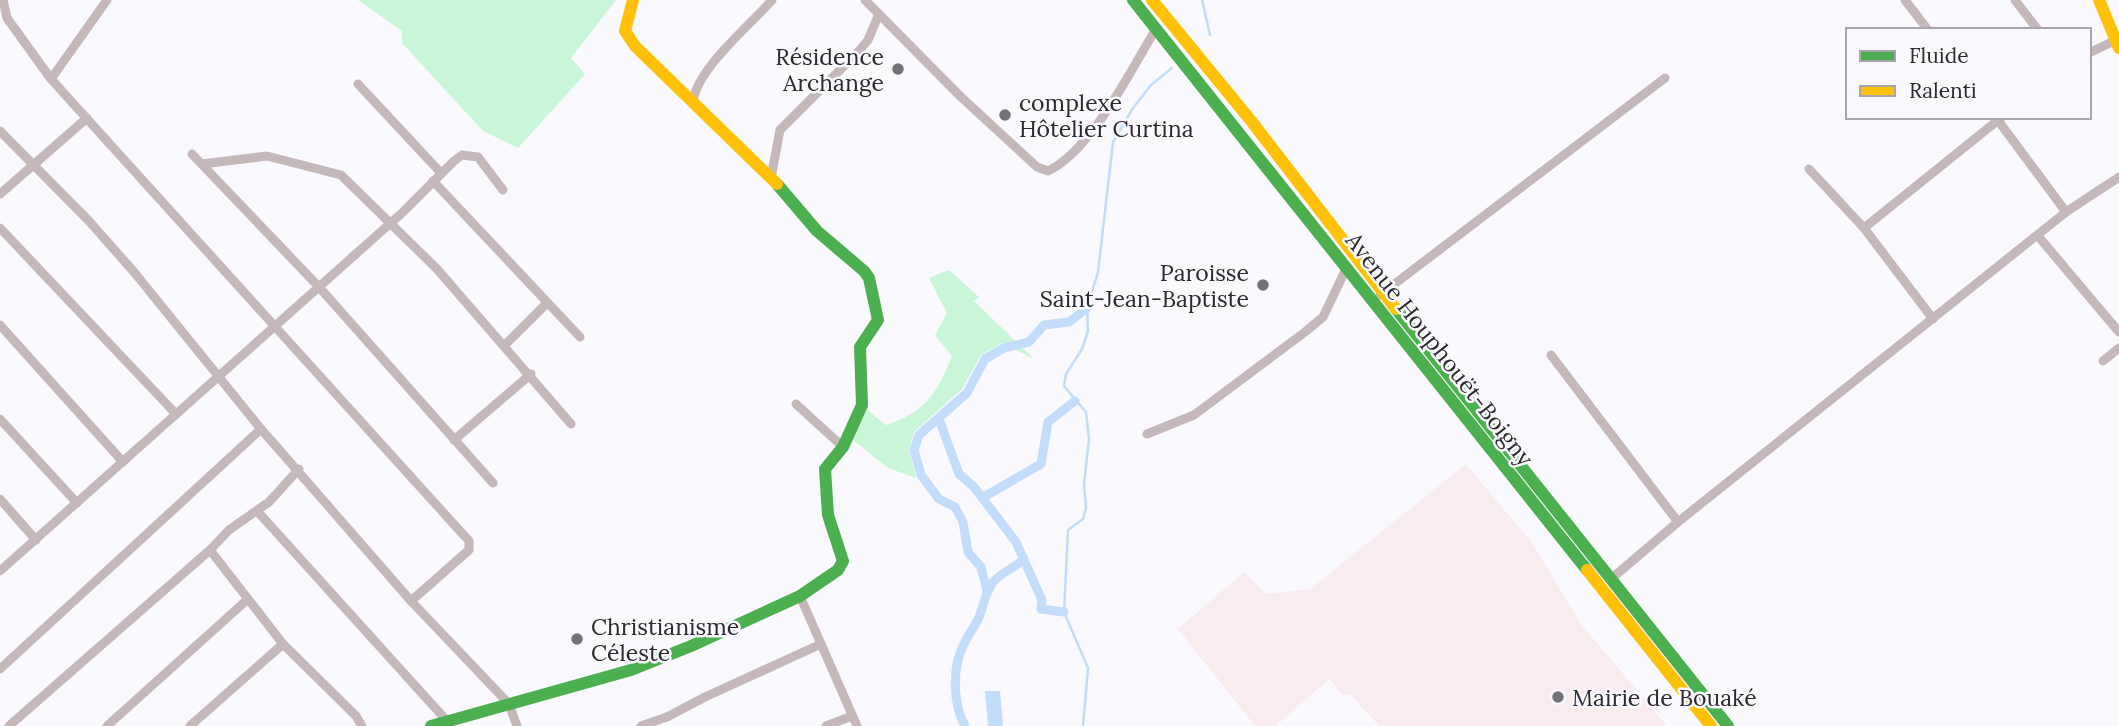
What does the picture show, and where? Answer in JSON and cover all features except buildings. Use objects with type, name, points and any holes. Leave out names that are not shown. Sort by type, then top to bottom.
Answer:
[{"type":"main road","points":[[431,726],[631,670],[800,596],[842,565],[843,556],[828,515],[825,469],[843,447],[862,405],[860,347],[876,326],[878,313],[864,271],[817,231],[807,215],[771,178],[721,133],[693,101],[635,46],[625,32],[634,0]]},
{"type":"main road","name":"Avenue Houphouët-Boigny","points":[[1133,0],[1374,300],[1433,380],[1554,525],[1711,726]]},
{"type":"main road","name":"Avenue Houphouët-Boigny","points":[[1152,0],[1728,726]]},
{"type":"main road","points":[[2099,0],[2117,44]]},
{"type":"street","points":[[3,0],[3,15],[51,79],[470,544],[468,550],[411,601]]},
{"type":"street","points":[[51,79],[107,0]]},
{"type":"street","points":[[693,101],[696,91],[718,58],[772,0]]},
{"type":"street","points":[[865,0],[961,97],[1038,166],[1048,171],[1060,165],[1084,143],[1156,29]]},
{"type":"street","points":[[1905,0],[1926,28]]},
{"type":"street","points":[[2015,0],[2036,28]]},
{"type":"street","points":[[771,178],[780,130],[868,40],[879,14]]},
{"type":"street","points":[[2091,52],[2117,44]]},
{"type":"street","points":[[1374,300],[1665,78]]},
{"type":"street","points":[[358,84],[441,173]]},
{"type":"street","points":[[0,194],[87,118]]},
{"type":"street","points":[[1864,228],[1999,119],[2066,212]]},
{"type":"street","points":[[0,131],[88,220],[261,429],[299,469],[411,601],[509,704],[517,726]]},
{"type":"street","points":[[192,154],[319,287],[492,483]]},
{"type":"street","points":[[0,571],[276,327],[454,161],[470,154],[481,160],[503,190]]},
{"type":"street","points":[[202,164],[267,156],[333,172],[350,181],[438,269],[531,374],[570,424]]},
{"type":"street","points":[[1809,169],[1864,228],[1933,318]]},
{"type":"street","points":[[1611,579],[1678,522],[2066,212],[2119,177]]},
{"type":"street","points":[[433,181],[545,304],[580,337]]},
{"type":"street","points":[[0,228],[177,414]]},
{"type":"street","points":[[2038,236],[2119,332]]},
{"type":"street","points":[[1147,434],[1194,415],[1323,317],[1347,267]]},
{"type":"street","points":[[504,346],[545,304]]},
{"type":"street","points":[[0,324],[123,462]]},
{"type":"street","points":[[2103,361],[2119,348]]},
{"type":"street","points":[[1551,355],[1678,522]]},
{"type":"street","points":[[454,440],[531,374]]},
{"type":"street","points":[[796,404],[843,447]]},
{"type":"street","points":[[0,419],[77,503]]},
{"type":"street","points":[[0,669],[261,429]]},
{"type":"street","points":[[9,726],[210,551],[229,530],[258,512],[299,469]]},
{"type":"street","points":[[0,499],[36,540]]},
{"type":"street","points":[[258,512],[447,721]]},
{"type":"street","points":[[210,551],[283,644],[356,716],[362,726]]},
{"type":"street","points":[[800,596],[857,726]]},
{"type":"street","points":[[107,726],[248,599]]},
{"type":"street","points":[[190,726],[283,644]]},
{"type":"street","points":[[641,726],[670,722],[705,696],[821,644]]},
{"type":"street","points":[[826,726],[852,716]]},
{"type":"shaded area","points":[[1466,464],[1532,543],[1580,623],[1667,726],[1379,726],[1350,694],[1343,695],[1329,679],[1276,726],[1255,726],[1178,629],[1244,572],[1266,594],[1310,589]]},
{"type":"green space","points":[[358,0],[616,0],[571,58],[585,74],[518,148],[483,131],[402,43],[402,31]]},
{"type":"green space","points":[[949,270],[979,297],[974,301],[1034,359],[1002,343],[981,355],[962,389],[914,432],[909,450],[916,478],[888,468],[851,438],[867,410],[886,425],[900,420],[921,407],[941,381],[952,356],[935,335],[947,313],[929,278]]},
{"type":"water","points":[[985,691],[1000,691],[1003,726],[988,726]]},
{"type":"waterway","points":[[1202,0],[1210,35]]},
{"type":"waterway","points":[[1083,726],[1088,668],[1064,612],[1068,530],[1083,519],[1086,508],[1084,484],[1089,439],[1086,412],[1064,386],[1066,374],[1082,349],[1088,331],[1087,308],[1098,272],[1113,142],[1133,108],[1151,85],[1172,68]]},
{"type":"waterway","points":[[987,591],[981,567],[968,552],[963,522],[955,507],[939,499],[921,475],[914,450],[919,435],[967,393],[985,359],[1004,348],[1029,342],[1044,325],[1069,322],[1087,308]]},
{"type":"waterway","points":[[982,498],[1041,464],[1048,422],[1075,401]]},
{"type":"waterway","points":[[939,419],[959,474],[974,487],[1016,542],[1042,600],[1041,609],[1064,612]]},
{"type":"waterway","points":[[965,726],[958,708],[955,686],[959,655],[993,582],[1024,559]]},
{"type":"traffic: fast","points":[[1133,0],[1587,570]]},
{"type":"traffic: fast","points":[[431,726],[631,670],[800,596],[838,570],[843,561],[828,515],[825,469],[843,447],[862,405],[860,347],[878,320],[869,278],[864,271],[817,231],[777,184]]},
{"type":"traffic: fast","points":[[1396,309],[1728,726]]},
{"type":"traffic: slow","points":[[633,0],[625,31],[635,46],[777,184]]},
{"type":"traffic: slow","points":[[1152,0],[1252,122],[1396,309]]},
{"type":"traffic: slow","points":[[2099,0],[2119,48]]},
{"type":"traffic: slow","points":[[1587,570],[1711,726]]},
{"type":"place","name":"Résidence Archange","points":[[898,69]]},
{"type":"place","name":"complexe Hôtelier Curtina","points":[[1005,115]]},
{"type":"place","name":"Paroisse Saint-Jean-Baptiste","points":[[1263,285]]},
{"type":"place","name":"Christianisme Céleste","points":[[577,639]]},
{"type":"place","name":"Mairie de Bouaké","points":[[1558,697]]}]
